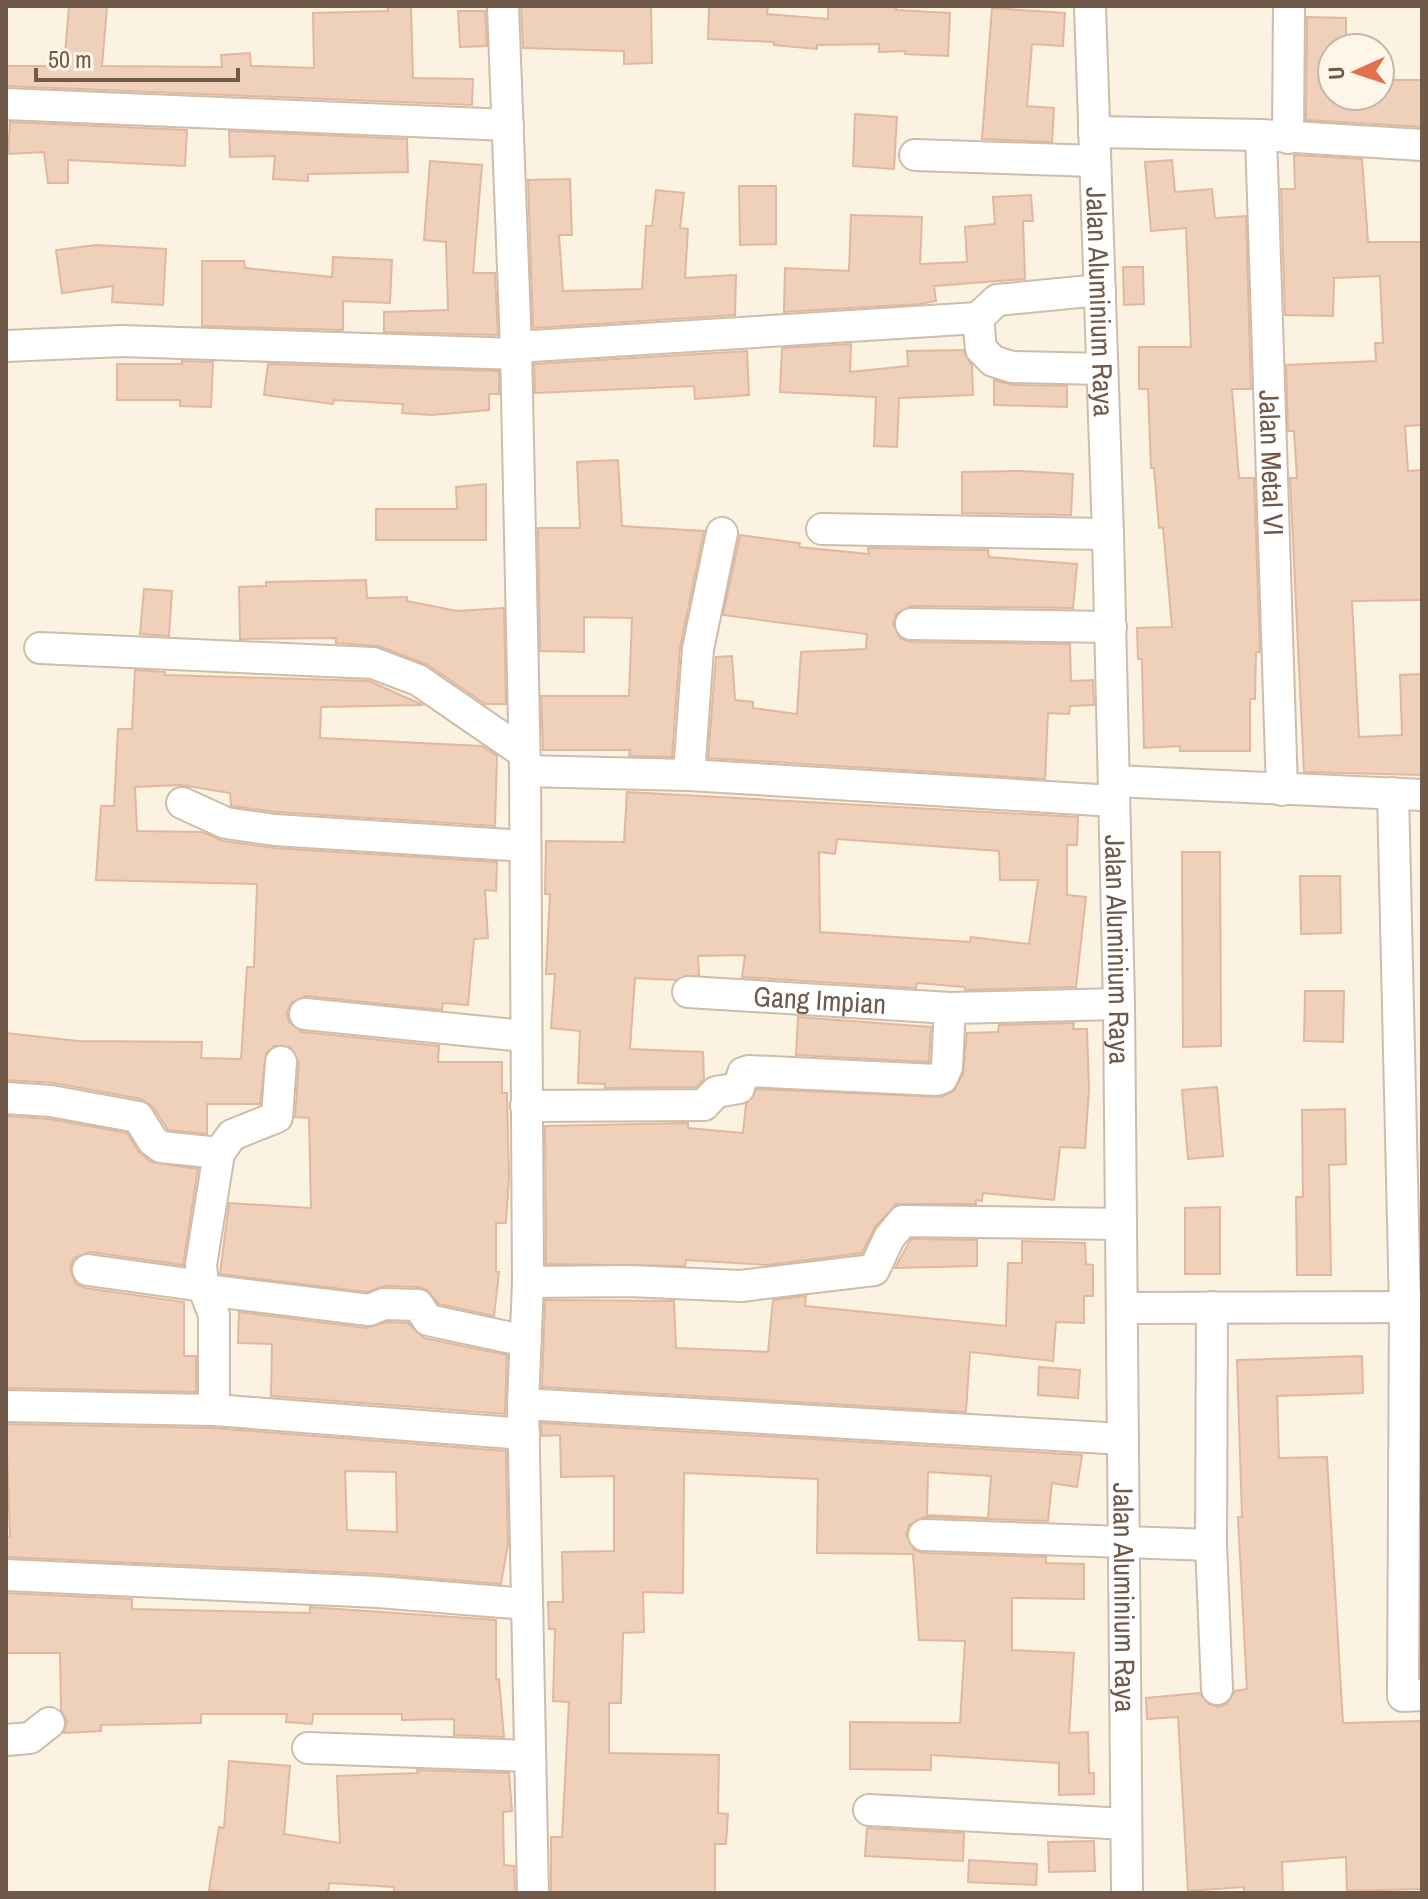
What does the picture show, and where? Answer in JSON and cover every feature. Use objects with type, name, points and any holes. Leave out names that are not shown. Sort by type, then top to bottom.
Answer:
[{"type":"street","points":[[503,6],[515,351],[524,761],[528,1282],[523,1404],[533,1893]]},
{"type":"street","name":"Jalan Aluminium Raya","points":[[1090,6],[1111,627],[1119,1004],[1125,1889]]},
{"type":"street","name":"Jalan Metal VI","points":[[1282,790],[1274,137],[1289,6]]},
{"type":"street","points":[[6,104],[508,125]]},
{"type":"street","points":[[915,155],[1274,137],[1422,145]]},
{"type":"street","points":[[6,346],[122,341],[515,351],[978,318],[997,300],[1100,290]]},
{"type":"street","points":[[978,318],[981,349],[997,363],[1102,369]]},
{"type":"street","points":[[822,529],[1108,534]]},
{"type":"street","points":[[689,775],[698,649],[722,533]]},
{"type":"street","points":[[911,624],[1111,627]]},
{"type":"street","points":[[40,648],[373,663],[418,680],[524,761],[689,775],[1114,791],[1282,790],[1408,794],[1414,1307],[1413,1487],[1403,1696],[1422,1695]]},
{"type":"street","points":[[182,803],[226,823],[275,830],[525,846]]},
{"type":"street","name":"Gang Impian","points":[[688,992],[950,1008],[1119,1004]]},
{"type":"street","points":[[526,1106],[696,1106],[709,1103],[716,1092],[739,1088],[743,1073],[749,1071],[939,1079],[947,1067],[950,1008]]},
{"type":"street","points":[[305,1014],[524,1036]]},
{"type":"street","points":[[214,1410],[215,1328],[201,1265],[219,1153],[232,1135],[277,1117],[281,1062]]},
{"type":"street","points":[[6,1098],[51,1101],[138,1117],[153,1141],[161,1147],[219,1153]]},
{"type":"street","points":[[528,1282],[629,1281],[741,1286],[874,1270],[889,1238],[903,1221],[1121,1224]]},
{"type":"street","points":[[88,1270],[369,1310],[384,1304],[418,1305],[428,1320],[526,1341]]},
{"type":"street","points":[[1212,1307],[1211,1545],[1217,1689]]},
{"type":"street","points":[[1122,1308],[1414,1307]]},
{"type":"street","points":[[523,1404],[1123,1439]]},
{"type":"street","points":[[6,1406],[214,1410],[524,1434]]},
{"type":"street","points":[[924,1535],[1124,1545],[1211,1545]]},
{"type":"street","points":[[6,1575],[378,1592],[527,1604]]},
{"type":"street","points":[[6,1740],[30,1738],[49,1723]]},
{"type":"street","points":[[308,1748],[529,1756]]},
{"type":"street","points":[[869,1810],[1126,1824]]},
{"type":"building","points":[[69,6],[107,7],[102,66],[222,67],[221,55],[250,53],[251,66],[314,68],[313,13],[388,11],[387,6],[411,6],[413,78],[473,79],[472,105],[6,86],[6,66],[64,66]]},
{"type":"building","points":[[521,6],[651,7],[652,63],[624,64],[624,51],[523,48]]},
{"type":"building","points":[[768,6],[767,14],[828,19],[828,7],[896,6],[896,10],[950,13],[948,56],[905,54],[906,51],[879,52],[879,44],[817,45],[817,49],[774,45],[774,42],[708,39],[709,7]]},
{"type":"building","points":[[992,8],[1065,13],[1063,46],[1032,44],[1027,106],[1054,108],[1052,142],[982,139]]},
{"type":"building","points":[[458,11],[485,11],[487,46],[460,47]]},
{"type":"building","points":[[1307,17],[1346,18],[1346,32],[1316,32],[1316,112],[1396,112],[1396,80],[1422,80],[1422,127],[1306,120]]},
{"type":"building","points":[[855,114],[897,117],[894,169],[853,166]]},
{"type":"building","points":[[10,122],[187,130],[185,166],[68,160],[68,183],[48,183],[44,152],[8,154]]},
{"type":"building","points":[[229,131],[407,139],[408,172],[308,174],[308,181],[273,179],[275,156],[230,157]]},
{"type":"building","points":[[1294,155],[1362,159],[1368,242],[1422,242],[1422,425],[1405,426],[1408,471],[1422,470],[1422,600],[1352,601],[1359,737],[1402,735],[1400,675],[1422,674],[1422,775],[1304,772],[1290,478],[1297,478],[1294,431],[1288,431],[1286,365],[1376,361],[1375,343],[1383,343],[1380,276],[1334,278],[1333,316],[1285,315],[1281,189],[1295,189]]},
{"type":"building","points":[[1172,160],[1175,192],[1212,189],[1215,218],[1246,216],[1251,389],[1232,389],[1239,478],[1254,478],[1260,652],[1256,652],[1255,699],[1250,699],[1250,751],[1180,751],[1180,746],[1144,748],[1142,659],[1138,659],[1137,628],[1172,627],[1163,527],[1159,528],[1154,468],[1151,468],[1148,389],[1139,389],[1139,347],[1191,347],[1186,228],[1151,231],[1145,162]]},
{"type":"building","points":[[430,161],[482,165],[473,273],[495,273],[498,335],[384,332],[384,312],[448,310],[446,242],[424,240]]},
{"type":"building","points":[[570,179],[572,235],[559,235],[563,291],[642,289],[646,226],[652,226],[656,190],[684,193],[680,228],[688,229],[685,278],[736,275],[735,315],[533,328],[528,180]]},
{"type":"building","points":[[739,186],[776,186],[776,244],[740,245]]},
{"type":"building","points":[[1031,195],[1033,221],[1023,221],[1025,279],[934,286],[936,301],[920,304],[784,312],[785,268],[849,271],[851,215],[922,217],[920,264],[967,262],[965,227],[995,224],[993,197]]},
{"type":"building","points":[[96,245],[166,249],[163,305],[112,302],[113,286],[62,293],[56,250]]},
{"type":"building","points":[[333,257],[392,260],[390,303],[343,301],[343,330],[202,326],[202,261],[244,261],[245,268],[332,277]]},
{"type":"building","points":[[1123,267],[1143,267],[1144,304],[1124,305]]},
{"type":"building","points":[[851,344],[850,372],[908,366],[907,351],[963,350],[972,366],[973,395],[899,398],[897,447],[874,446],[876,397],[780,392],[782,348]]},
{"type":"building","points":[[747,351],[749,395],[695,399],[694,386],[535,393],[534,364]]},
{"type":"building","points":[[182,361],[213,362],[211,407],[180,406],[180,400],[117,400],[117,364],[182,364]]},
{"type":"building","points":[[268,364],[499,371],[499,394],[489,394],[489,410],[431,415],[402,413],[403,404],[334,400],[333,404],[264,395]]},
{"type":"building","points":[[994,380],[1012,385],[1067,386],[1067,407],[994,405]]},
{"type":"building","points":[[618,460],[622,526],[704,531],[680,648],[672,757],[629,756],[630,750],[543,750],[541,696],[629,696],[632,618],[584,617],[584,652],[540,651],[538,528],[580,528],[577,462]]},
{"type":"building","points":[[962,472],[1073,474],[1071,515],[962,513]]},
{"type":"building","points":[[486,484],[486,540],[376,540],[376,509],[457,509],[456,487]]},
{"type":"building","points":[[740,535],[800,543],[799,547],[869,554],[868,548],[988,550],[989,557],[1077,564],[1073,608],[911,606],[896,614],[893,624],[901,639],[911,642],[1070,644],[1071,681],[1093,680],[1094,705],[1070,706],[1069,714],[1048,713],[1045,779],[708,758],[716,657],[732,656],[735,700],[753,702],[753,708],[797,714],[801,652],[866,649],[867,634],[723,615]]},
{"type":"building","points":[[366,580],[367,598],[407,597],[407,601],[457,611],[504,608],[506,704],[485,704],[428,665],[379,646],[336,643],[336,638],[240,639],[239,587],[266,586],[266,582]]},
{"type":"building","points":[[144,589],[172,591],[169,636],[140,634]]},
{"type":"building","points":[[135,670],[165,672],[165,675],[369,681],[423,705],[321,707],[320,738],[482,746],[497,756],[495,826],[277,812],[231,806],[230,793],[181,785],[135,787],[137,831],[202,832],[223,841],[274,848],[497,862],[496,891],[485,890],[488,938],[474,939],[468,1005],[443,1003],[442,1010],[306,996],[291,1003],[287,1013],[289,1022],[302,1032],[439,1046],[438,1062],[502,1062],[502,1093],[507,1093],[509,1177],[506,1223],[496,1223],[496,1272],[499,1272],[494,1316],[439,1304],[427,1290],[419,1287],[385,1286],[367,1292],[220,1274],[229,1203],[311,1208],[309,1118],[295,1117],[299,1063],[290,1047],[274,1046],[266,1053],[260,1104],[207,1104],[207,1134],[168,1130],[153,1107],[141,1099],[54,1083],[6,1080],[6,1033],[78,1041],[202,1042],[201,1058],[241,1059],[247,967],[254,967],[257,884],[96,880],[101,806],[114,806],[118,729],[132,729]]},
{"type":"building","points":[[627,792],[1078,817],[1077,845],[1067,845],[1067,895],[1086,897],[1076,987],[965,990],[965,987],[917,983],[916,988],[742,977],[745,955],[698,956],[699,975],[676,980],[635,978],[630,1049],[703,1052],[704,1079],[696,1087],[605,1088],[605,1084],[578,1083],[580,1031],[551,1028],[555,974],[546,974],[550,894],[545,894],[546,841],[624,842]],"holes":[[[837,839],[999,851],[1000,880],[1038,880],[1029,944],[971,937],[970,942],[820,932],[819,852],[835,854]]]},
{"type":"building","points":[[1182,852],[1220,852],[1221,1046],[1183,1047]]},
{"type":"building","points":[[1300,876],[1340,876],[1341,933],[1301,934]]},
{"type":"building","points":[[1305,991],[1344,991],[1343,1042],[1304,1041]]},
{"type":"building","points":[[798,1017],[931,1027],[929,1062],[796,1055]]},
{"type":"building","points":[[1074,1023],[1073,1029],[1087,1029],[1089,1089],[1085,1148],[1060,1147],[1054,1200],[983,1193],[982,1201],[976,1200],[976,1204],[896,1204],[875,1227],[862,1253],[767,1265],[686,1260],[685,1266],[546,1264],[545,1126],[688,1123],[688,1128],[743,1133],[746,1104],[757,1089],[941,1097],[954,1091],[963,1074],[967,1033],[998,1032],[999,1025]]},
{"type":"building","points":[[1217,1087],[1223,1156],[1188,1159],[1182,1090]]},
{"type":"building","points":[[1345,1109],[1346,1164],[1329,1165],[1331,1275],[1297,1275],[1296,1197],[1303,1197],[1302,1110]]},
{"type":"building","points":[[6,1116],[49,1119],[127,1133],[138,1151],[151,1162],[198,1169],[183,1265],[90,1252],[74,1258],[70,1268],[76,1284],[85,1288],[184,1302],[184,1356],[196,1356],[196,1392],[6,1388]]},
{"type":"building","points":[[1220,1207],[1220,1274],[1185,1274],[1185,1208]]},
{"type":"building","points":[[911,1239],[977,1240],[977,1266],[895,1268]]},
{"type":"building","points":[[1022,1241],[1085,1243],[1086,1264],[1093,1265],[1093,1296],[1084,1296],[1084,1323],[1056,1322],[1053,1361],[970,1352],[966,1412],[542,1387],[545,1300],[674,1301],[676,1348],[768,1352],[773,1300],[806,1296],[805,1306],[1006,1326],[1008,1263],[1022,1263]]},
{"type":"building","points":[[239,1312],[367,1328],[387,1322],[408,1323],[424,1338],[507,1355],[505,1414],[271,1396],[272,1344],[238,1343]]},
{"type":"building","points":[[1362,1356],[1363,1393],[1277,1396],[1279,1458],[1327,1457],[1343,1723],[1422,1721],[1422,1889],[1347,1891],[1346,1857],[1282,1862],[1283,1893],[1244,1893],[1244,1887],[1188,1891],[1178,1717],[1147,1719],[1146,1698],[1200,1693],[1208,1704],[1219,1707],[1227,1704],[1235,1691],[1247,1689],[1238,1517],[1242,1517],[1237,1360]]},
{"type":"building","points":[[1039,1367],[1080,1370],[1078,1398],[1038,1395]]},
{"type":"building","points":[[541,1423],[1082,1455],[1077,1487],[1052,1483],[1048,1521],[924,1517],[909,1525],[906,1535],[914,1550],[923,1553],[1046,1557],[1046,1563],[1084,1564],[1084,1599],[1012,1598],[1012,1650],[1074,1653],[1069,1733],[1088,1732],[1089,1773],[1094,1773],[1094,1794],[1059,1795],[1059,1763],[931,1755],[931,1770],[850,1769],[850,1722],[960,1723],[965,1641],[919,1640],[913,1554],[817,1553],[818,1479],[684,1473],[683,1593],[643,1592],[644,1632],[623,1633],[621,1703],[609,1703],[609,1753],[719,1755],[718,1813],[728,1814],[726,1844],[715,1844],[715,1893],[551,1893],[551,1837],[562,1837],[569,1702],[553,1701],[555,1629],[549,1629],[548,1602],[563,1602],[562,1552],[614,1551],[614,1476],[561,1477],[560,1435],[542,1436]],"holes":[[[928,1472],[991,1476],[988,1518],[927,1515]]]},
{"type":"building","points":[[6,1424],[213,1428],[506,1451],[508,1544],[501,1584],[379,1574],[6,1557],[6,1538],[10,1537]],"holes":[[[345,1471],[396,1472],[397,1532],[347,1530]]]},
{"type":"building","points":[[6,1593],[132,1599],[132,1609],[310,1613],[310,1607],[496,1620],[496,1680],[499,1679],[504,1737],[454,1735],[454,1719],[402,1720],[402,1714],[313,1714],[312,1724],[286,1722],[287,1714],[201,1714],[201,1723],[101,1725],[101,1731],[64,1733],[67,1721],[61,1710],[60,1653],[6,1653]]},
{"type":"building","points":[[229,1761],[290,1766],[284,1834],[340,1843],[337,1776],[418,1773],[417,1770],[509,1773],[512,1811],[503,1812],[504,1865],[514,1866],[515,1893],[394,1893],[394,1887],[329,1883],[328,1893],[230,1893],[209,1890],[219,1827],[224,1828]]},
{"type":"building","points":[[867,1828],[964,1833],[963,1861],[865,1856]]},
{"type":"building","points":[[1094,1841],[1095,1871],[1049,1872],[1048,1842]]},
{"type":"building","points":[[969,1860],[1037,1864],[1036,1885],[968,1882]]}]
